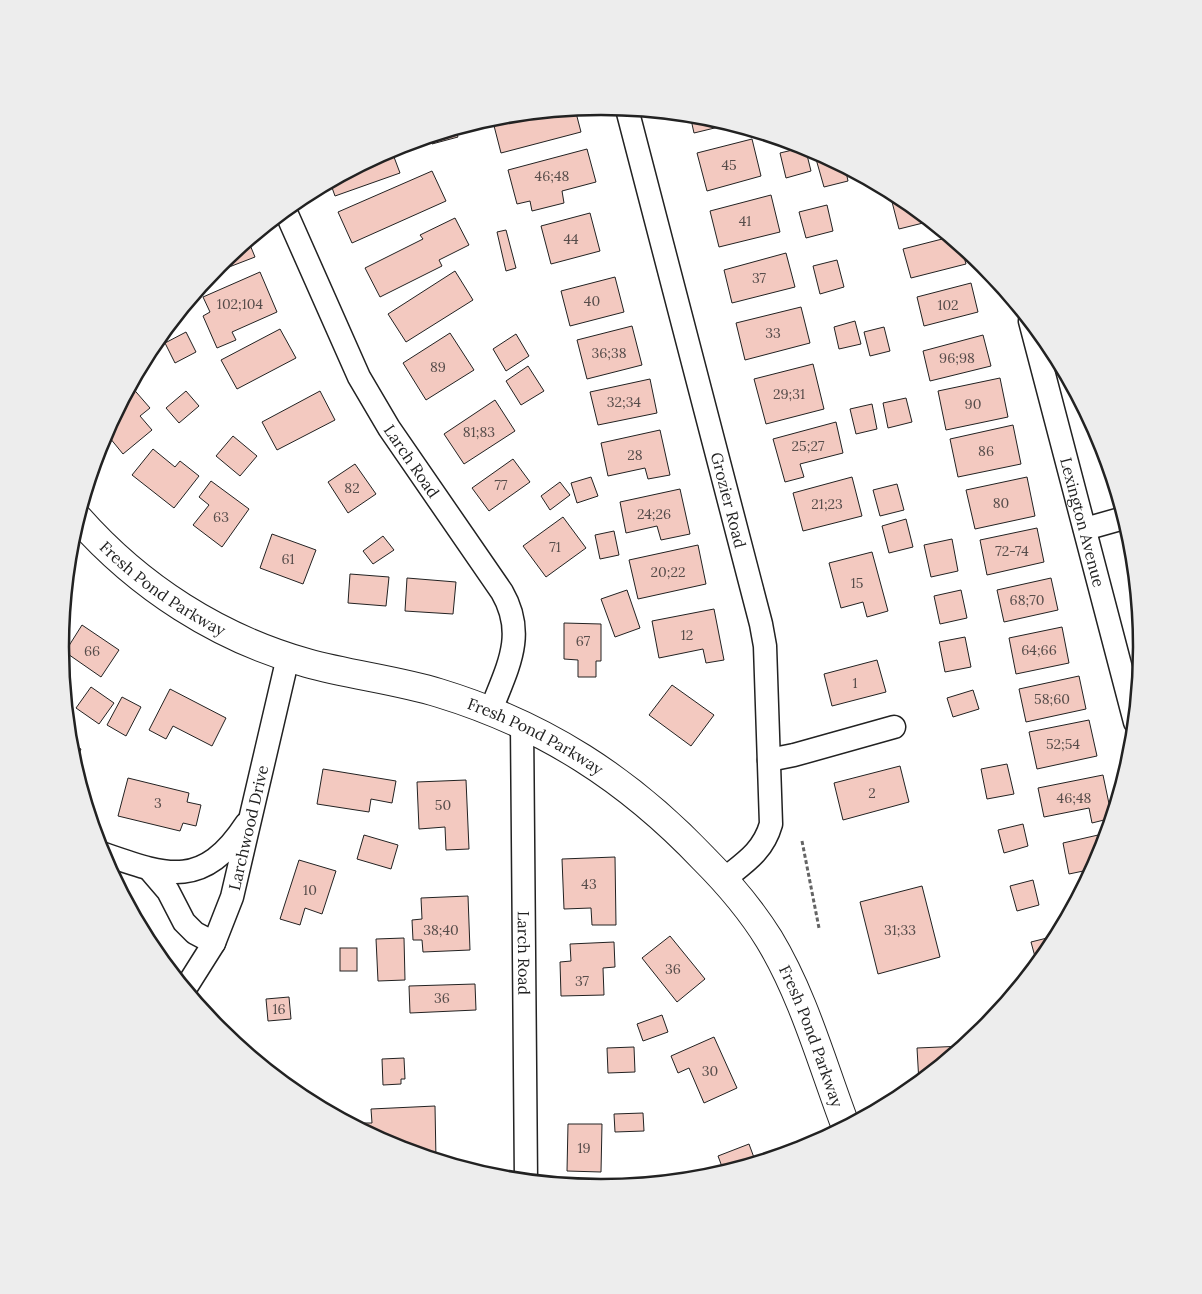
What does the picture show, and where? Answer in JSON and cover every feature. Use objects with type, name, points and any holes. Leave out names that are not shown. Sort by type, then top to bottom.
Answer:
[{"type":"highway","name":"Fresh Pond Parkway","points":[[84,524],[116,557],[153,588],[194,615],[230,634],[288,657],[438,692],[491,710],[522,724],[577,754],[623,784],[684,838],[723,880],[769,939],[785,969],[809,1025],[844,1120]]},
{"type":"street","name":"Grozier Road","points":[[629,116],[762,624],[766,656],[771,814],[768,833],[761,848],[723,880]]},
{"type":"street","name":"Larch Road","points":[[288,217],[359,377],[389,428],[502,592],[510,607],[514,624],[514,643],[491,710]]},
{"type":"street","name":"Lexington Avenue","points":[[1035,339],[1130,703]]},
{"type":"street","points":[[1085,529],[1118,520]]},
{"type":"street","name":"Larchwood Drive","points":[[189,983],[214,943],[232,896],[288,657]]},
{"type":"street","name":"Larch Road","points":[[522,724],[526,1174]]},
{"type":"street","points":[[769,760],[794,755],[894,727]]},
{"type":"street","points":[[112,857],[150,870],[176,873],[186,872],[205,865],[230,844],[251,817]]},
{"type":"street","points":[[150,870],[168,891],[184,922],[195,933],[214,943]]},
{"type":"path","points":[[802,841],[819,928]]},
{"type":"building","points":[[577,116],[581,132],[501,153],[494,126],[532,119]]},
{"type":"building","points":[[692,123],[716,128],[694,133]]},
{"type":"building","points":[[457,135],[458,137],[432,144],[432,143]]},
{"type":"building","points":[[752,139],[761,176],[707,191],[697,153]]},
{"type":"building","points":[[587,149],[596,182],[562,191],[564,203],[532,211],[530,201],[517,204],[508,170]]},
{"type":"building","points":[[792,150],[807,156],[811,171],[786,178],[780,153]]},
{"type":"building","points":[[394,157],[400,173],[335,196],[332,188]]},
{"type":"building","points":[[816,161],[847,176],[848,181],[824,187]]},
{"type":"building","points":[[432,171],[446,201],[352,243],[338,212]]},
{"type":"building","points":[[771,195],[780,232],[719,247],[710,211]]},
{"type":"building","points":[[892,201],[922,223],[899,229]]},
{"type":"building","points":[[827,205],[833,231],[806,238],[799,212]]},
{"type":"building","points":[[590,213],[600,251],[551,264],[541,226]]},
{"type":"building","points":[[455,218],[469,245],[439,260],[442,266],[380,297],[365,268],[423,239],[420,235]]},
{"type":"building","points":[[506,230],[516,268],[506,271],[497,232]]},
{"type":"building","points":[[942,239],[965,259],[966,264],[911,278],[903,249]]},
{"type":"building","points":[[251,246],[255,257],[229,267]]},
{"type":"building","points":[[786,253],[795,287],[732,303],[724,270]]},
{"type":"building","points":[[837,260],[844,287],[820,294],[813,266]]},
{"type":"building","points":[[455,271],[473,300],[406,342],[388,314]]},
{"type":"building","points":[[260,272],[277,312],[232,332],[236,340],[217,348],[203,316],[210,312],[203,297]]},
{"type":"building","points":[[615,277],[624,312],[570,326],[561,291]]},
{"type":"building","points":[[971,283],[978,312],[924,326],[917,297]]},
{"type":"building","points":[[801,307],[810,343],[745,360],[736,323]]},
{"type":"building","points":[[855,321],[861,344],[839,349],[834,327]]},
{"type":"building","points":[[632,326],[642,365],[587,379],[577,340]]},
{"type":"building","points":[[884,327],[890,351],[870,356],[864,332]]},
{"type":"building","points":[[280,329],[296,358],[237,389],[221,360]]},
{"type":"building","points":[[186,332],[196,352],[175,363],[165,343]]},
{"type":"building","points":[[450,333],[474,370],[426,400],[403,363]]},
{"type":"building","points":[[516,334],[529,356],[506,371],[493,349]]},
{"type":"building","points":[[983,335],[991,366],[930,381],[923,351]]},
{"type":"building","points":[[813,364],[824,409],[766,424],[754,379]]},
{"type":"building","points":[[528,366],[544,391],[521,405],[506,381]]},
{"type":"building","points":[[1000,378],[1008,417],[946,430],[938,391]]},
{"type":"building","points":[[650,379],[657,413],[598,425],[590,392]]},
{"type":"building","points":[[135,391],[150,408],[140,416],[152,430],[123,454],[111,439]]},
{"type":"building","points":[[186,391],[199,406],[179,423],[166,408]]},
{"type":"building","points":[[320,391],[335,420],[277,450],[262,422]]},
{"type":"building","points":[[906,398],[912,422],[888,428],[883,403]]},
{"type":"building","points":[[495,400],[515,431],[464,464],[444,434]]},
{"type":"building","points":[[872,404],[877,429],[856,434],[850,409]]},
{"type":"building","points":[[836,422],[843,453],[800,464],[804,477],[785,482],[773,439]]},
{"type":"building","points":[[1013,425],[1021,464],[958,477],[950,439]]},
{"type":"building","points":[[660,430],[670,475],[648,479],[645,468],[608,476],[601,443]]},
{"type":"building","points":[[233,436],[257,456],[240,476],[216,456]]},
{"type":"building","points":[[153,449],[175,467],[180,461],[199,476],[174,508],[132,475]]},
{"type":"building","points":[[513,459],[530,482],[489,511],[472,488]]},
{"type":"building","points":[[355,464],[376,494],[348,513],[328,482]]},
{"type":"building","points":[[591,477],[598,496],[577,503],[571,483]]},
{"type":"building","points":[[852,477],[862,516],[803,531],[793,493]]},
{"type":"building","points":[[1027,477],[1035,516],[975,529],[966,490]]},
{"type":"building","points":[[211,481],[249,509],[222,547],[193,525],[209,505],[199,497]]},
{"type":"building","points":[[560,482],[570,495],[550,510],[541,496]]},
{"type":"building","points":[[897,484],[904,510],[880,516],[873,490]]},
{"type":"building","points":[[680,489],[690,534],[661,540],[657,526],[626,533],[620,502]]},
{"type":"building","points":[[563,517],[586,548],[546,577],[523,546]]},
{"type":"building","points":[[906,519],[913,547],[889,553],[882,526]]},
{"type":"building","points":[[1037,528],[1044,562],[987,575],[980,540]]},
{"type":"building","points":[[614,531],[619,555],[600,559],[595,535]]},
{"type":"building","points":[[272,534],[316,550],[303,584],[260,568]]},
{"type":"building","points":[[383,536],[394,550],[373,564],[363,551]]},
{"type":"building","points":[[952,539],[958,571],[931,577],[924,545]]},
{"type":"building","points":[[698,545],[706,584],[638,599],[629,560]]},
{"type":"building","points":[[872,552],[888,611],[867,617],[863,602],[841,608],[829,563]]},
{"type":"building","points":[[350,574],[389,577],[386,606],[348,603]]},
{"type":"building","points":[[407,578],[456,582],[453,614],[405,611]]},
{"type":"building","points":[[1051,578],[1058,610],[1004,622],[997,590]]},
{"type":"building","points":[[627,590],[640,628],[615,637],[601,599]]},
{"type":"building","points":[[961,590],[967,618],[940,624],[934,596]]},
{"type":"building","points":[[714,609],[724,660],[706,663],[703,649],[659,658],[652,621]]},
{"type":"building","points":[[564,623],[601,624],[601,661],[596,661],[596,677],[578,677],[578,660],[564,659]]},
{"type":"building","points":[[82,625],[119,650],[101,677],[69,655],[69,646]]},
{"type":"building","points":[[1062,627],[1069,663],[1016,674],[1009,638]]},
{"type":"building","points":[[965,637],[971,667],[945,672],[939,642]]},
{"type":"building","points":[[877,660],[886,692],[832,706],[824,674]]},
{"type":"building","points":[[1079,676],[1086,709],[1026,722],[1019,689]]},
{"type":"building","points":[[672,685],[714,715],[691,746],[649,715]]},
{"type":"building","points":[[91,687],[114,703],[99,724],[76,708]]},
{"type":"building","points":[[170,689],[226,718],[212,746],[173,726],[166,739],[149,730]]},
{"type":"building","points":[[973,690],[979,709],[953,717],[947,698]]},
{"type":"building","points":[[122,697],[141,707],[126,736],[107,725]]},
{"type":"building","points":[[1089,720],[1097,756],[1037,769],[1029,732]]},
{"type":"building","points":[[1007,764],[1014,794],[987,799],[981,769]]},
{"type":"building","points":[[900,766],[909,802],[843,820],[834,783]]},
{"type":"building","points":[[323,769],[396,781],[392,803],[371,799],[369,812],[317,804]]},
{"type":"building","points":[[1103,775],[1109,804],[1104,820],[1092,823],[1089,808],[1044,817],[1038,788]]},
{"type":"building","points":[[128,778],[189,793],[187,802],[201,805],[196,826],[183,823],[180,831],[118,816]]},
{"type":"building","points":[[466,780],[469,849],[446,850],[445,827],[419,829],[417,782]]},
{"type":"building","points":[[1023,824],[1028,846],[1004,853],[998,830]]},
{"type":"building","points":[[364,835],[398,845],[391,869],[357,859]]},
{"type":"building","points":[[1099,835],[1083,871],[1069,874],[1063,843]]},
{"type":"building","points":[[615,857],[616,925],[592,925],[591,908],[564,909],[562,859]]},
{"type":"building","points":[[299,860],[336,871],[322,914],[305,908],[300,925],[280,919]]},
{"type":"building","points":[[1033,880],[1039,905],[1017,911],[1010,886]]},
{"type":"building","points":[[922,886],[940,957],[878,974],[860,902]]},
{"type":"building","points":[[468,896],[470,950],[423,952],[422,940],[413,940],[412,920],[422,919],[421,898]]},
{"type":"building","points":[[670,936],[705,979],[677,1002],[642,958]]},
{"type":"building","points":[[404,938],[405,980],[378,981],[376,939]]},
{"type":"building","points":[[1047,938],[1035,955],[1031,942]]},
{"type":"building","points":[[614,942],[615,967],[603,968],[604,995],[561,996],[560,962],[571,961],[570,944]]},
{"type":"building","points":[[340,948],[357,948],[357,971],[340,971]]},
{"type":"building","points":[[475,984],[476,1010],[410,1013],[409,986]]},
{"type":"building","points":[[289,997],[291,1019],[268,1021],[266,999]]},
{"type":"building","points":[[662,1015],[668,1032],[643,1041],[637,1024]]},
{"type":"building","points":[[714,1037],[737,1088],[704,1103],[689,1068],[678,1073],[671,1056]]},
{"type":"building","points":[[953,1046],[918,1074],[917,1048]]},
{"type":"building","points":[[634,1047],[635,1072],[608,1073],[607,1048]]},
{"type":"building","points":[[404,1058],[405,1079],[401,1079],[401,1084],[383,1085],[382,1059]]},
{"type":"building","points":[[435,1106],[436,1153],[397,1139],[364,1123],[372,1123],[371,1109]]},
{"type":"building","points":[[643,1113],[644,1131],[615,1132],[614,1114]]},
{"type":"building","points":[[568,1124],[602,1124],[601,1172],[567,1171]]},
{"type":"building","points":[[749,1144],[754,1157],[721,1165],[718,1156]]}]
